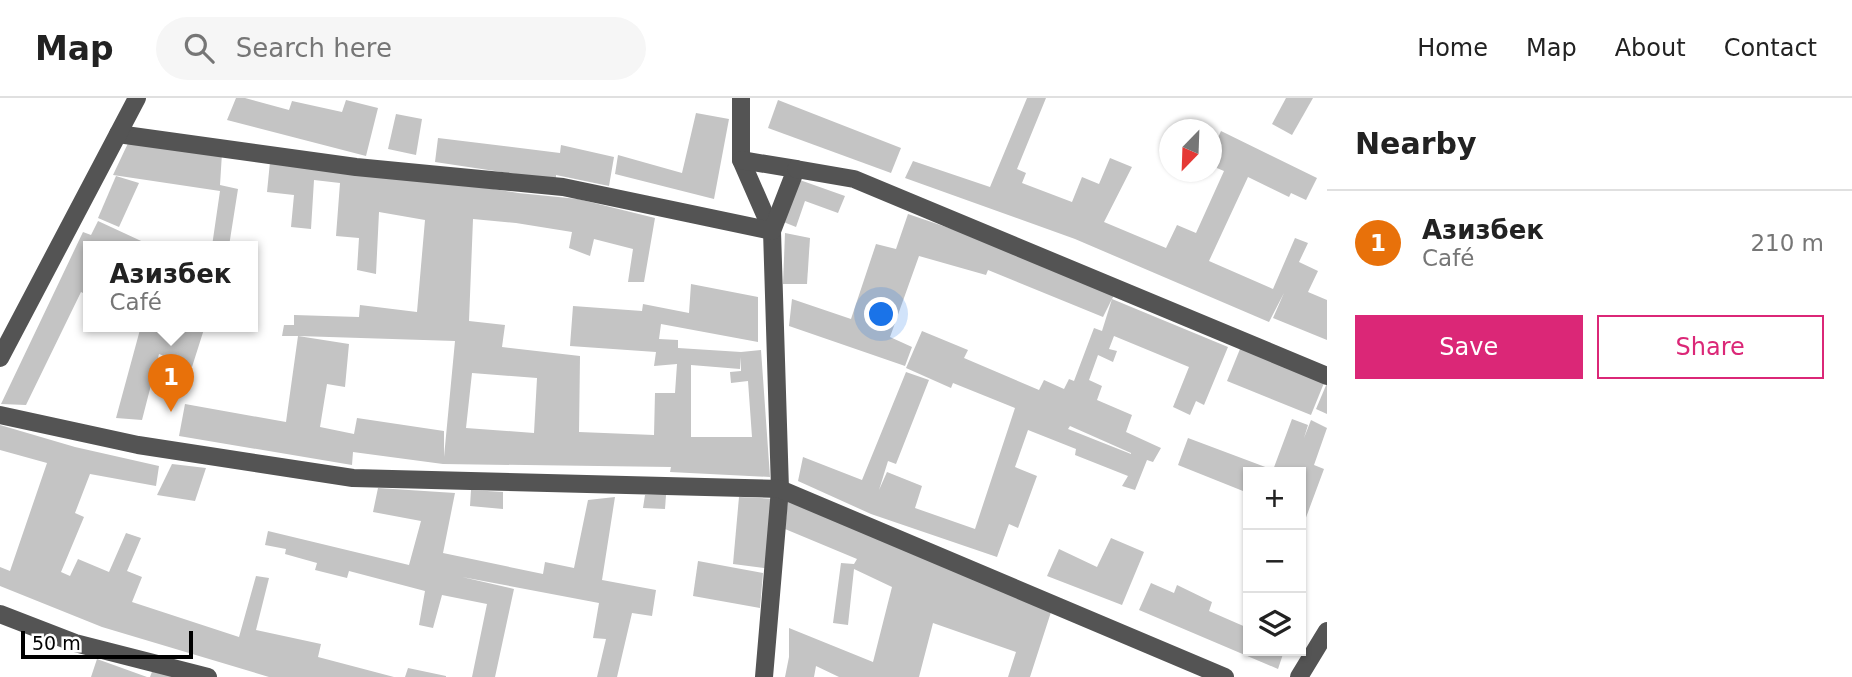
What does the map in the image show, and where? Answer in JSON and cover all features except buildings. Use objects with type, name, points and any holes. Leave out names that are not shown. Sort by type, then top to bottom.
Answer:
[{"type":"street","points":[[0,358],[137,98]]},
{"type":"street","points":[[741,98],[741,160],[772,231],[780,489],[764,677]]},
{"type":"street","points":[[118,134],[356,167],[563,187],[772,231]]},
{"type":"street","points":[[741,160],[854,179],[1327,376]]},
{"type":"street","points":[[772,231],[796,169]]},
{"type":"street","points":[[0,415],[138,445],[353,478],[780,489],[1225,677]]},
{"type":"street","points":[[0,614],[75,643],[208,677]]},
{"type":"street","points":[[1299,677],[1327,631]]},
{"type":"place","name":"Азизбек","points":[[171,412]]}]
